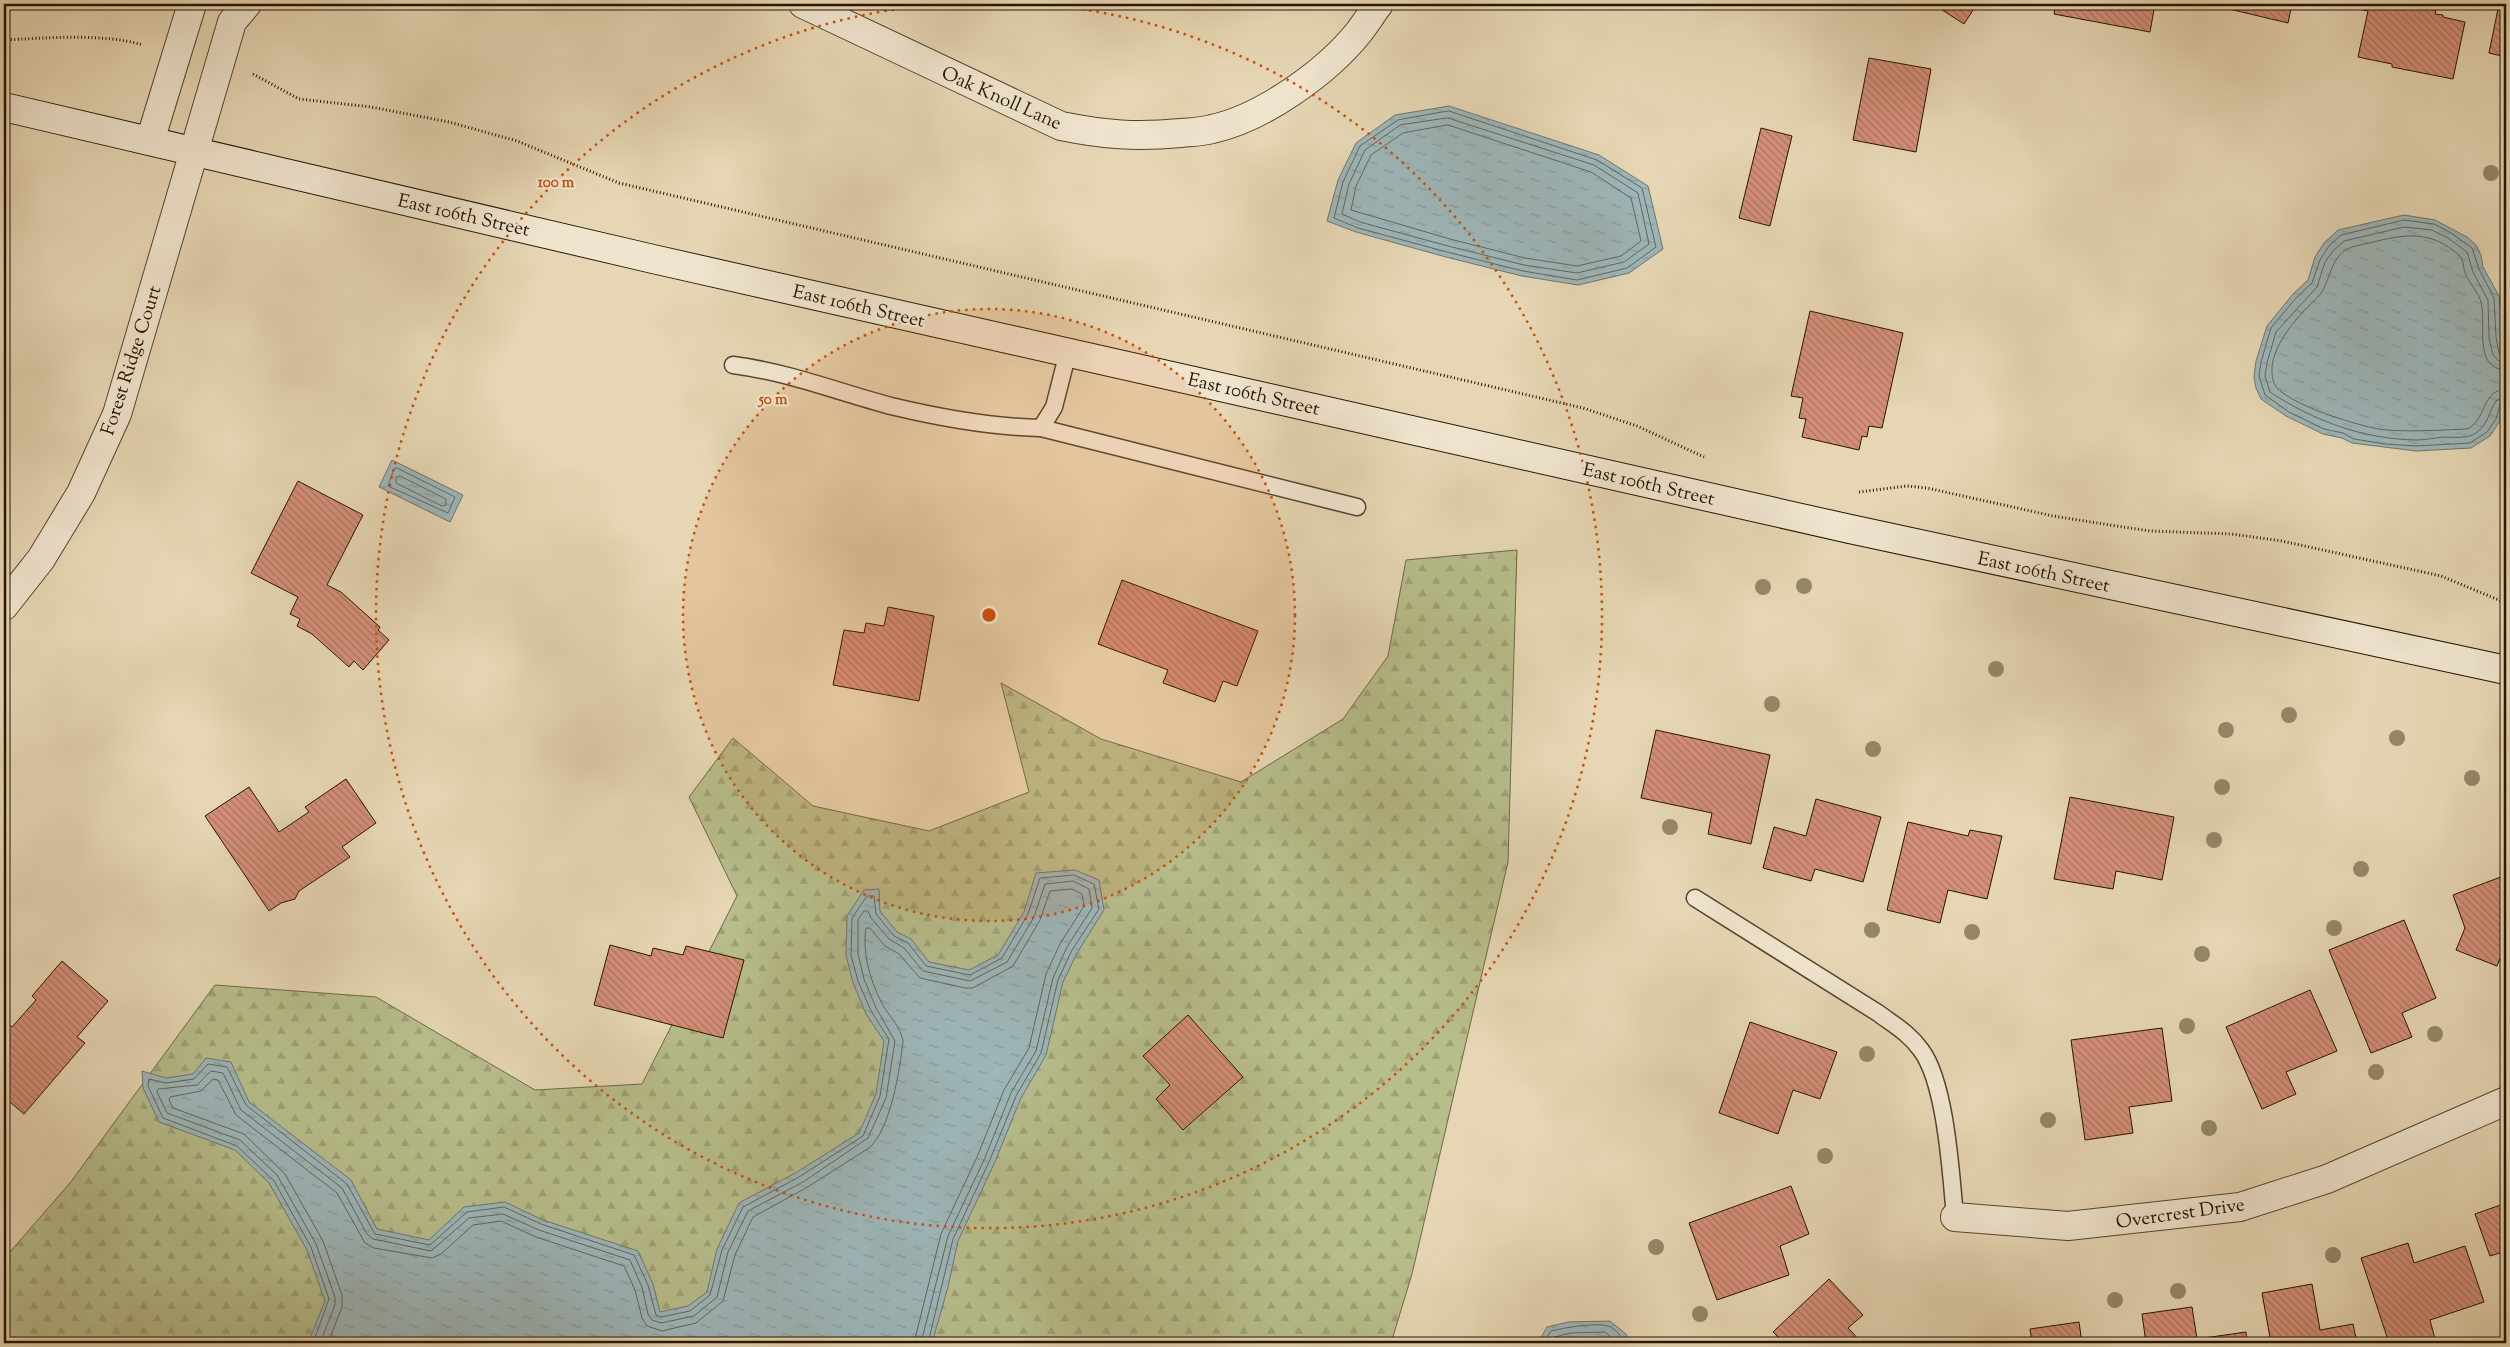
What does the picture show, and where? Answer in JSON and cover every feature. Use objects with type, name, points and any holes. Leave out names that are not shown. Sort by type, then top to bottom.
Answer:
[{"type":"main road","points":[[150,141],[192,4]]},
{"type":"main road","name":"Forest Ridge Court","points":[[4,606],[41,559],[81,493],[118,414],[219,63],[232,22],[247,4]]},
{"type":"main road","name":"Oak Knoll Lane","points":[[803,4],[1061,126],[1102,134],[1150,136],[1212,129],[1253,114],[1296,88],[1333,60],[1360,32],[1379,4]]},
{"type":"main road","name":"East 106th Street","points":[[4,108],[193,150],[663,261],[1850,529],[2506,670]]},
{"type":"main road","name":"Overcrest Drive","points":[[1955,1217],[2068,1226],[2240,1207],[2328,1179],[2506,1101]]},
{"type":"lane","points":[[1041,428],[1054,407],[1068,352]]},
{"type":"lane","points":[[733,365],[770,370],[891,406],[1008,427],[1041,428],[1357,506]]},
{"type":"lane","points":[[1695,898],[1878,1012],[1906,1032],[1922,1050],[1932,1069],[1944,1121],[1955,1217]]},
{"type":"path","points":[[4,40],[76,38],[133,42],[177,55]]},
{"type":"path","points":[[219,63],[258,76],[300,99],[371,107],[449,122],[516,141],[619,184],[1583,408],[1637,426],[1712,461]]},
{"type":"path","points":[[1850,490],[1860,492],[1907,486],[1927,488],[2053,516],[2150,531],[2258,537],[2441,576],[2506,603]]},
{"type":"green space","points":[[1517,550],[1508,862],[1412,1274],[1391,1343],[4,1343],[4,1265],[9,1253],[70,1183],[215,985],[376,997],[535,1090],[642,1084],[737,896],[689,797],[733,738],[813,806],[929,831],[1029,792],[1001,683],[1101,739],[1241,782],[1343,719],[1388,656],[1406,560]]},
{"type":"water","points":[[1449,106],[1599,155],[1648,186],[1663,249],[1629,273],[1578,285],[1522,276],[1446,257],[1356,232],[1327,221],[1338,180],[1356,143],[1395,115]]},
{"type":"water","points":[[2404,215],[2435,220],[2467,237],[2476,245],[2481,255],[2483,267],[2499,296],[2501,337],[2506,363],[2505,404],[2500,421],[2490,436],[2471,448],[2416,451],[2352,443],[2342,438],[2323,434],[2286,416],[2261,399],[2256,388],[2254,377],[2256,361],[2267,326],[2293,294],[2308,280],[2315,257],[2324,243],[2338,230]]},
{"type":"water","points":[[392,460],[463,495],[450,522],[379,487]]},
{"type":"water","points":[[1075,870],[1099,880],[1104,910],[1077,953],[1063,982],[1046,1055],[1021,1098],[994,1164],[958,1241],[948,1287],[932,1343],[308,1343],[325,1301],[307,1250],[269,1183],[235,1150],[159,1122],[143,1088],[142,1071],[166,1078],[193,1074],[206,1058],[231,1062],[249,1102],[351,1180],[377,1229],[429,1240],[464,1207],[505,1202],[543,1220],[638,1251],[653,1284],[660,1312],[688,1306],[707,1292],[717,1249],[739,1203],[797,1172],[859,1133],[876,1094],[884,1041],[866,1014],[853,983],[846,955],[847,916],[864,890],[879,889],[880,911],[897,932],[911,939],[929,962],[969,970],[998,955],[1024,912],[1036,873]]},
{"type":"water","points":[[1610,1321],[1626,1334],[1631,1343],[1538,1343],[1547,1327],[1568,1322]]},
{"type":"building","points":[[1933,4],[1977,4],[1964,24]]},
{"type":"building","points":[[2056,4],[2155,4],[2150,32],[2054,14]]},
{"type":"building","points":[[2208,4],[2292,4],[2288,23]]},
{"type":"building","points":[[2351,4],[2420,4],[2420,7],[2436,10],[2435,14],[2465,22],[2453,79],[2392,67],[2392,64],[2358,57],[2368,11],[2350,7]]},
{"type":"building","points":[[2499,4],[2506,4],[2506,57],[2489,53]]},
{"type":"building","points":[[1869,58],[1931,69],[1916,152],[1853,140]]},
{"type":"building","points":[[1761,128],[1792,136],[1770,226],[1739,218]]},
{"type":"building","points":[[1810,311],[1903,333],[1882,428],[1869,426],[1867,437],[1862,436],[1859,450],[1802,437],[1806,419],[1799,418],[1803,398],[1791,396]]},
{"type":"building","points":[[298,481],[363,515],[327,585],[341,592],[380,627],[378,630],[389,640],[363,670],[354,661],[349,667],[312,634],[297,626],[300,619],[290,614],[298,597],[251,573]]},
{"type":"building","points":[[1122,580],[1258,631],[1237,686],[1223,681],[1215,702],[1163,683],[1168,670],[1098,644]]},
{"type":"building","points":[[888,607],[934,616],[919,701],[833,685],[844,630],[864,633],[866,623],[884,626]]},
{"type":"building","points":[[1656,730],[1770,755],[1751,844],[1708,834],[1712,813],[1641,798]]},
{"type":"building","points":[[346,779],[376,823],[342,847],[350,857],[299,891],[295,899],[281,903],[269,911],[205,816],[249,787],[279,832],[309,812],[305,807]]},
{"type":"building","points":[[2070,797],[2174,817],[2162,880],[2116,871],[2113,889],[2054,879]]},
{"type":"building","points":[[1816,799],[1881,817],[1863,882],[1815,869],[1811,881],[1763,868],[1774,827],[1806,836]]},
{"type":"building","points":[[1908,822],[1968,836],[1970,830],[2002,836],[1987,899],[1948,890],[1940,923],[1887,910]]},
{"type":"building","points":[[2506,875],[2506,943],[2497,966],[2456,950],[2465,928],[2453,895]]},
{"type":"building","points":[[2404,920],[2436,998],[2402,1013],[2412,1037],[2371,1053],[2329,950]]},
{"type":"building","points":[[610,945],[651,956],[653,948],[683,955],[686,946],[744,960],[723,1038],[594,1005]]},
{"type":"building","points":[[62,961],[108,1001],[77,1037],[85,1043],[24,1114],[4,1097],[4,1020],[12,1027],[36,1000],[32,996]]},
{"type":"building","points":[[2310,990],[2337,1051],[2286,1072],[2296,1094],[2262,1109],[2226,1027]]},
{"type":"building","points":[[1188,1015],[1243,1077],[1183,1130],[1156,1099],[1170,1085],[1143,1056]]},
{"type":"building","points":[[1750,1022],[1837,1052],[1820,1099],[1793,1090],[1778,1134],[1719,1113]]},
{"type":"building","points":[[2162,1028],[2172,1101],[2129,1107],[2133,1133],[2085,1140],[2071,1040]]},
{"type":"building","points":[[1791,1186],[1809,1234],[1780,1246],[1789,1275],[1717,1300],[1689,1223]]},
{"type":"building","points":[[2506,1203],[2506,1261],[2503,1252],[2490,1256],[2475,1214]]},
{"type":"building","points":[[2408,1243],[2414,1263],[2465,1246],[2484,1302],[2430,1320],[2436,1343],[2389,1343],[2361,1258]]},
{"type":"building","points":[[1829,1279],[1863,1315],[1848,1328],[1862,1343],[1784,1343],[1773,1332]]},
{"type":"building","points":[[2312,1284],[2320,1330],[2353,1324],[2357,1343],[2271,1343],[2262,1293]]},
{"type":"building","points":[[2192,1307],[2197,1339],[2246,1332],[2247,1343],[2146,1343],[2142,1314]]},
{"type":"building","points":[[2079,1322],[2082,1343],[2032,1343],[2030,1329]]}]
